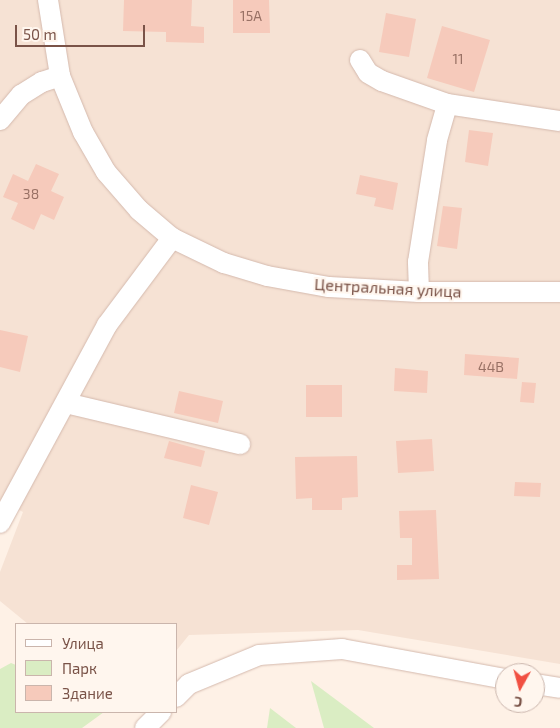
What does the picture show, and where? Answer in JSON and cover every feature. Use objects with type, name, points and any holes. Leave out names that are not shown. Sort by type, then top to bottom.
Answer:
[{"type":"street","name":"Центральная улица","points":[[48,0],[60,76],[83,132],[106,172],[138,210],[172,238],[224,263],[267,276],[329,287],[419,292],[560,292]]},
{"type":"street","points":[[360,60],[368,73],[382,81],[447,104],[560,120]]},
{"type":"street","points":[[0,120],[21,95],[42,82],[60,76]]},
{"type":"street","points":[[419,292],[420,252],[437,140],[447,104]]},
{"type":"street","points":[[0,523],[107,325],[172,238]]},
{"type":"street","points":[[66,403],[240,444]]},
{"type":"street","points":[[178,695],[189,684],[259,655],[342,649],[495,676]]},
{"type":"street","points":[[545,686],[560,688]]},
{"type":"street","points":[[145,728],[160,713]]},
{"type":"shaded area","points":[[0,0],[560,0],[560,664],[358,630],[189,635],[178,649],[178,623],[27,623],[0,601],[0,572],[23,512],[0,500]]},
{"type":"green space","points":[[11,663],[15,665],[15,713],[103,713],[82,728],[0,728],[0,669]]},
{"type":"green space","points":[[311,681],[374,728],[324,728]]},
{"type":"green space","points":[[270,708],[296,728],[267,728]]},
{"type":"building","points":[[124,0],[192,0],[191,26],[204,27],[204,43],[166,42],[166,32],[123,31]]},
{"type":"building","points":[[233,0],[269,0],[270,33],[233,33]]},
{"type":"building","points":[[386,13],[416,19],[409,57],[379,52]]},
{"type":"building","points":[[442,26],[490,40],[474,92],[427,78]]},
{"type":"building","points":[[469,130],[493,133],[488,166],[465,162]]},
{"type":"building","points":[[36,164],[59,174],[51,191],[64,197],[54,220],[41,214],[34,230],[11,219],[18,203],[3,197],[13,174],[28,181]]},
{"type":"building","points":[[360,175],[398,183],[393,210],[374,206],[376,198],[356,194]]},
{"type":"building","points":[[443,206],[462,208],[457,249],[437,246]]},
{"type":"building","points":[[0,330],[28,336],[20,372],[0,367]]},
{"type":"building","points":[[465,354],[519,358],[517,379],[464,375]]},
{"type":"building","points":[[395,368],[428,371],[427,393],[394,391]]},
{"type":"building","points":[[522,382],[536,383],[534,403],[520,402]]},
{"type":"building","points":[[306,385],[342,385],[342,417],[306,417]]},
{"type":"building","points":[[179,391],[223,401],[218,423],[174,413]]},
{"type":"building","points":[[432,439],[434,471],[398,473],[396,441]]},
{"type":"building","points":[[169,441],[205,451],[201,467],[164,458]]},
{"type":"building","points":[[357,456],[358,497],[342,498],[342,510],[312,510],[312,498],[296,499],[295,457]]},
{"type":"building","points":[[515,482],[541,483],[540,497],[514,496]]},
{"type":"building","points":[[191,485],[218,492],[209,525],[183,518]]},
{"type":"building","points":[[436,510],[439,579],[397,580],[397,565],[412,565],[412,538],[400,538],[399,511]]}]
